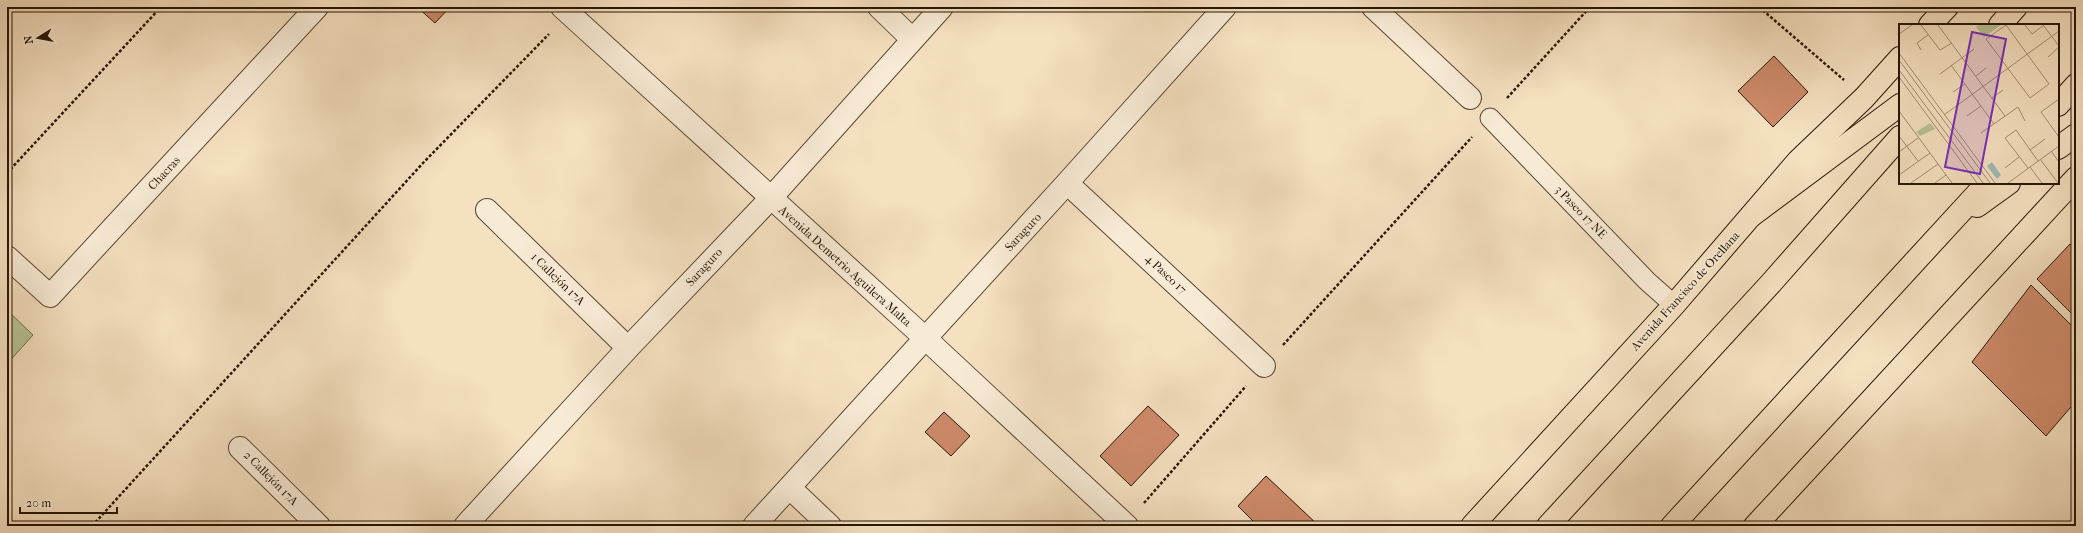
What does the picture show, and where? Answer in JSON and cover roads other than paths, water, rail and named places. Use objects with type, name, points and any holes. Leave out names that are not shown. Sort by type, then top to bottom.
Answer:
[{"type":"main road","points":[[1931,24],[1946,7]]},
{"type":"main road","points":[[2001,24],[2016,7]]},
{"type":"main road","name":"Avenida Francisco de Orellana","points":[[1472,526],[1674,305],[1798,161],[1864,98],[1899,59]]},
{"type":"main road","points":[[2059,104],[2076,85]]},
{"type":"main road","points":[[1751,216],[1899,106]]},
{"type":"main road","points":[[2059,147],[2076,135]]},
{"type":"main road","points":[[1548,526],[1772,282],[1899,138]]},
{"type":"main road","points":[[1755,526],[2076,178]]},
{"type":"main road","points":[[1672,526],[1986,184]]},
{"type":"main road","points":[[1945,228],[2008,184]]},
{"type":"street","name":"Chacras","points":[[7,257],[50,296],[317,7]]},
{"type":"street","name":"Avenida Demetrio Aguilera Malta","points":[[562,7],[770,199],[925,338],[1126,525]]},
{"type":"street","points":[[878,7],[912,39]]},
{"type":"street","name":"Saraguro","points":[[465,526],[628,348],[770,199],[942,7]]},
{"type":"street","name":"Saraguro","points":[[754,526],[1067,183],[1225,7]]},
{"type":"street","points":[[1373,7],[1470,98]]},
{"type":"street","name":"4 Paseo 17","points":[[1067,183],[1264,366]]},
{"type":"street","name":"1 Callejón 17A","points":[[487,210],[628,348]]},
{"type":"street","name":"2 Callejón 17A","points":[[240,448],[319,526]]},
{"type":"street","points":[[790,488],[830,526]]},
{"type":"lane","name":"3 Paseo 17 NE","points":[[1490,118],[1647,281],[1674,305]]}]
